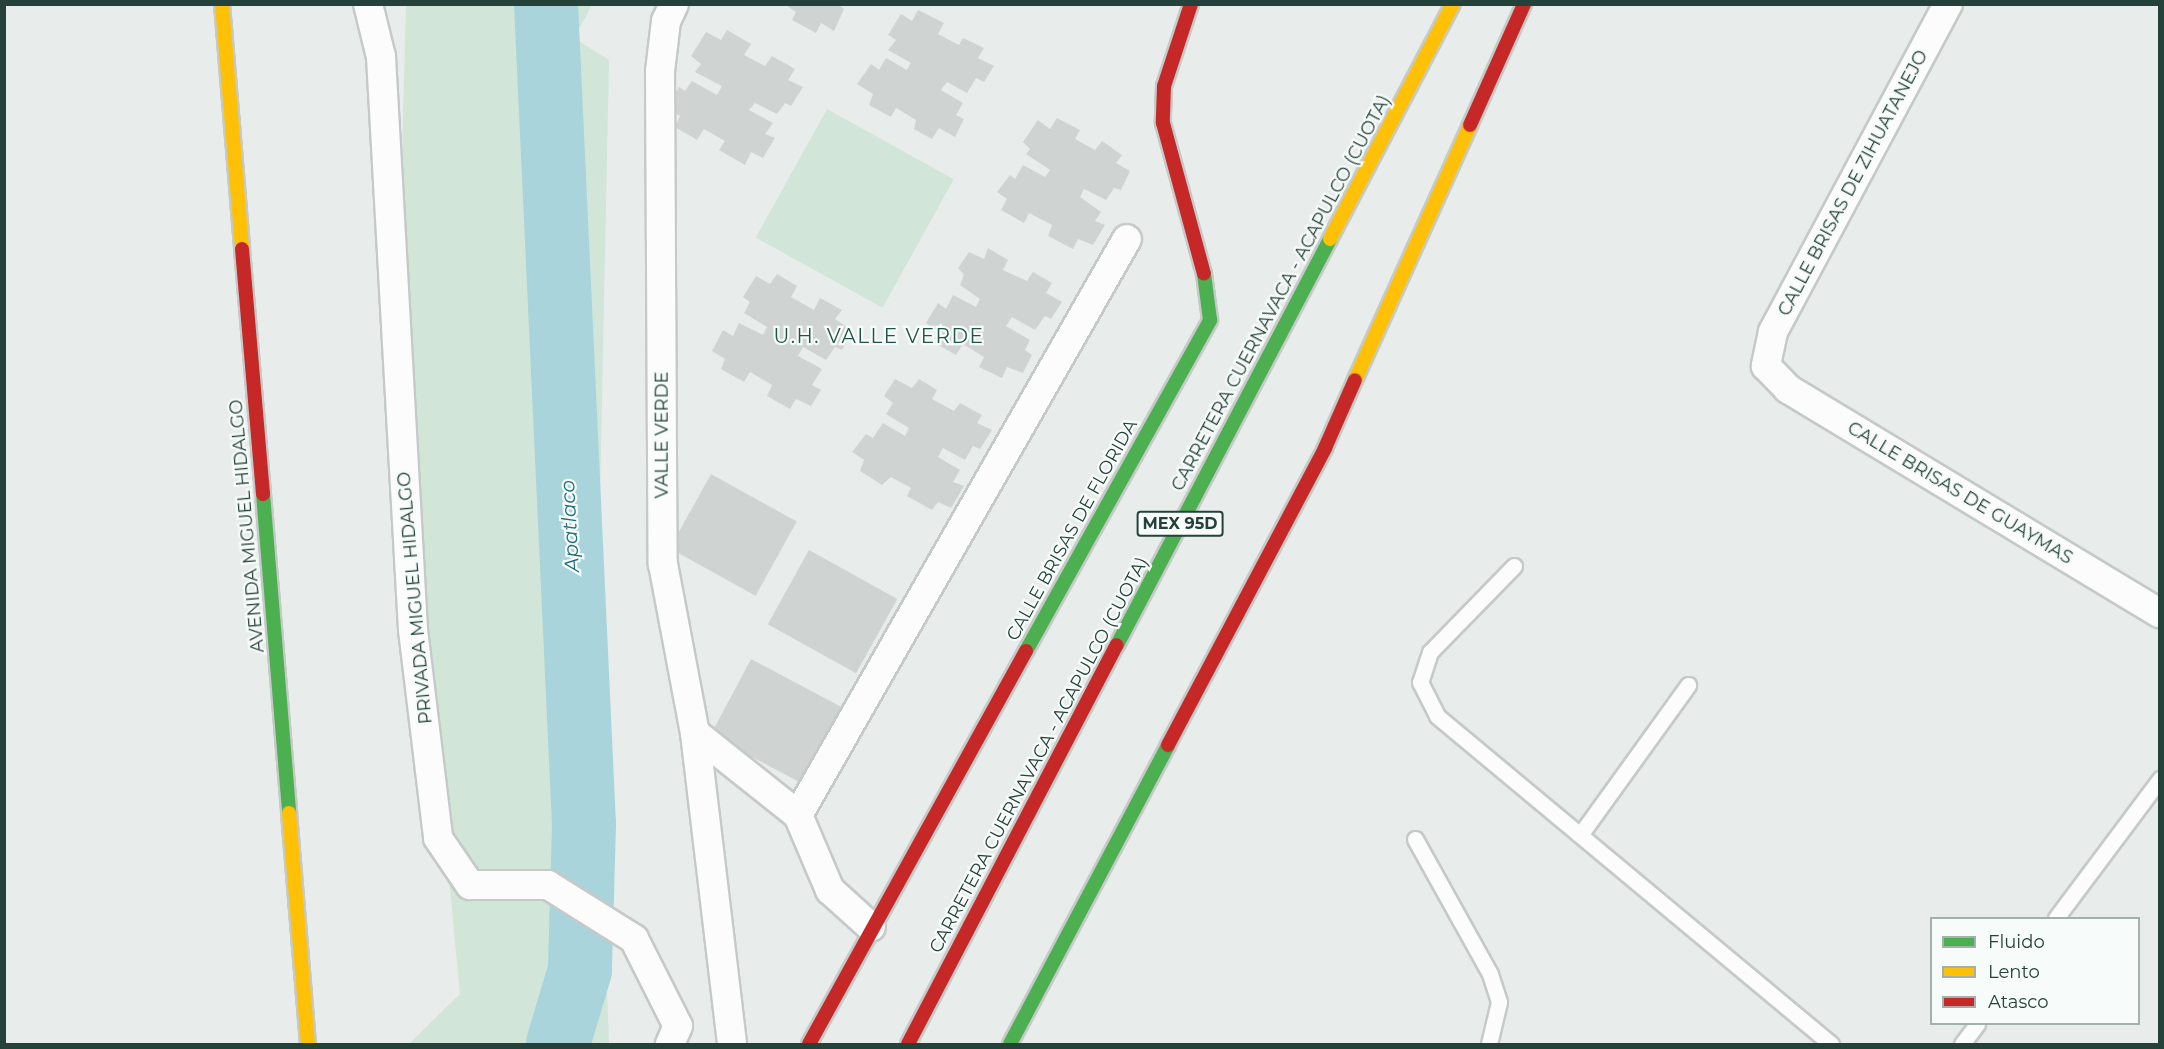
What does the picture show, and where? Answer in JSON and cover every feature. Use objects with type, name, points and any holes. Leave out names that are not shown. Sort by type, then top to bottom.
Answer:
[{"type":"main road","name":"AVENIDA MIGUEL HIDALGO","points":[[222,4],[308,1044]]},
{"type":"main road","name":"CALLE BRISAS DE FLORIDA","points":[[809,1044],[871,927],[1210,320],[1210,294],[1163,123],[1164,86],[1191,4]]},
{"type":"main road","name":"CARRETERA CUERNAVACA - ACAPULCO (CUOTA)","points":[[908,1044],[1453,4]]},
{"type":"main road","points":[[1010,1044],[1325,448],[1524,4]]},
{"type":"street","name":"PRIVADA MIGUEL HIDALGO","points":[[368,4],[381,57],[413,630],[438,838],[470,885],[548,885],[634,939],[678,1026],[670,1044]]},
{"type":"street","name":"VALLE VERDE","points":[[674,4],[666,21],[660,71],[663,564],[695,733],[732,1044]]},
{"type":"street","name":"CALLE BRISAS DE ZIHUATANEJO","points":[[1766,366],[1773,333],[1948,4]]},
{"type":"street","points":[[798,815],[1128,239]]},
{"type":"street","name":"CALLE BRISAS DE GUAYMAS","points":[[1766,366],[1788,389],[2160,613]]},
{"type":"street","points":[[695,733],[798,815],[830,890],[871,927]]},
{"type":"lane","points":[[1514,566],[1430,652],[1420,682],[1437,716],[1831,1044]]},
{"type":"lane","points":[[1580,835],[1688,685]]},
{"type":"lane","points":[[2057,917],[2160,779]]},
{"type":"lane","points":[[1415,838],[1490,974],[1499,1002],[1489,1044]]},
{"type":"lane","points":[[1962,1044],[1976,1025]]},
{"type":"green space","points":[[406,5],[592,5],[574,38],[609,60],[596,695],[609,1044],[409,1044],[460,994],[397,335]]},
{"type":"green space","points":[[827,109],[954,179],[883,308],[756,238]]},
{"type":"building","points":[[784,4],[838,4],[844,9],[834,31],[821,23],[816,33],[792,20],[796,12]]},
{"type":"building","points":[[918,10],[944,23],[938,34],[959,45],[963,38],[984,48],[978,58],[994,66],[984,82],[976,78],[967,93],[947,82],[941,90],[963,103],[956,115],[964,119],[955,137],[939,128],[932,139],[914,129],[916,120],[896,108],[891,117],[869,105],[873,94],[857,84],[871,64],[879,70],[886,58],[907,70],[911,63],[888,50],[896,40],[888,35],[901,14],[912,21]]},
{"type":"building","points":[[727,30],[751,44],[744,55],[765,66],[772,56],[795,69],[788,80],[803,87],[791,106],[785,103],[777,114],[755,103],[749,110],[773,123],[765,134],[775,138],[763,158],[751,152],[745,165],[719,150],[725,141],[704,129],[697,140],[675,127],[680,116],[667,108],[679,87],[685,91],[692,81],[717,95],[722,86],[695,72],[701,64],[691,56],[706,32],[721,40]]},
{"type":"building","points":[[1057,118],[1080,130],[1075,139],[1095,150],[1102,141],[1122,155],[1116,163],[1130,171],[1121,190],[1114,188],[1106,200],[1084,189],[1080,197],[1101,212],[1095,221],[1105,225],[1093,245],[1078,239],[1073,249],[1048,236],[1052,225],[1029,213],[1024,223],[1001,210],[1007,199],[997,192],[1010,175],[1015,179],[1023,165],[1045,177],[1050,170],[1026,154],[1030,149],[1023,142],[1038,120],[1050,129]]},
{"type":"building","points":[[988,248],[1008,260],[1003,270],[1027,281],[1033,272],[1052,283],[1046,293],[1062,302],[1051,319],[1045,316],[1035,330],[1012,317],[1006,326],[1030,340],[1025,350],[1032,355],[1023,373],[1007,367],[1002,378],[979,367],[984,357],[963,344],[956,355],[933,342],[938,332],[926,323],[938,303],[946,309],[953,295],[976,307],[980,299],[960,285],[964,275],[958,268],[969,252],[984,259]]},
{"type":"building","points":[[777,274],[797,286],[791,297],[814,310],[820,298],[842,310],[835,319],[853,331],[842,350],[835,347],[826,360],[803,347],[798,356],[822,369],[812,385],[821,390],[811,406],[796,399],[790,409],[767,396],[772,385],[750,372],[744,382],[721,369],[725,359],[712,351],[723,330],[733,336],[739,323],[763,335],[767,327],[744,313],[750,302],[743,297],[756,276],[770,284]]},
{"type":"building","points":[[895,379],[912,388],[919,379],[937,390],[932,399],[954,411],[960,403],[982,415],[977,423],[992,430],[980,449],[973,446],[965,460],[943,448],[938,457],[960,470],[953,482],[964,486],[951,508],[938,502],[932,510],[907,496],[911,488],[891,477],[882,485],[860,471],[864,460],[852,452],[866,434],[873,438],[883,423],[905,436],[909,428],[886,414],[893,403],[884,396]]},
{"type":"building","points":[[711,474],[797,522],[756,596],[670,548]]},
{"type":"building","points":[[809,550],[897,599],[856,673],[768,624]]},
{"type":"building","points":[[751,659],[842,707],[802,783],[711,735]]},
{"type":"waterway","name":"Apatlaco","points":[[546,4],[584,824],[580,970],[558,1044]]},
{"type":"traffic: fast","points":[[1117,645],[1330,239]]},
{"type":"traffic: fast","points":[[1026,651],[1210,320],[1204,274]]},
{"type":"traffic: fast","points":[[263,494],[289,813]]},
{"type":"traffic: fast","points":[[1010,1044],[1168,745]]},
{"type":"traffic: slow","points":[[222,4],[242,249]]},
{"type":"traffic: slow","points":[[1330,239],[1453,4]]},
{"type":"traffic: slow","points":[[1355,380],[1470,125]]},
{"type":"traffic: slow","points":[[289,813],[308,1044]]},
{"type":"traffic: jam","points":[[1191,4],[1164,86],[1163,123],[1204,274]]},
{"type":"traffic: jam","points":[[1470,125],[1524,4]]},
{"type":"traffic: jam","points":[[242,249],[263,494]]},
{"type":"traffic: jam","points":[[1168,745],[1325,448],[1355,380]]},
{"type":"traffic: jam","points":[[908,1044],[1117,645]]},
{"type":"traffic: jam","points":[[809,1044],[1026,651]]},
{"type":"district","name":"U.H. VALLE VERDE","points":[[879,336]]}]
